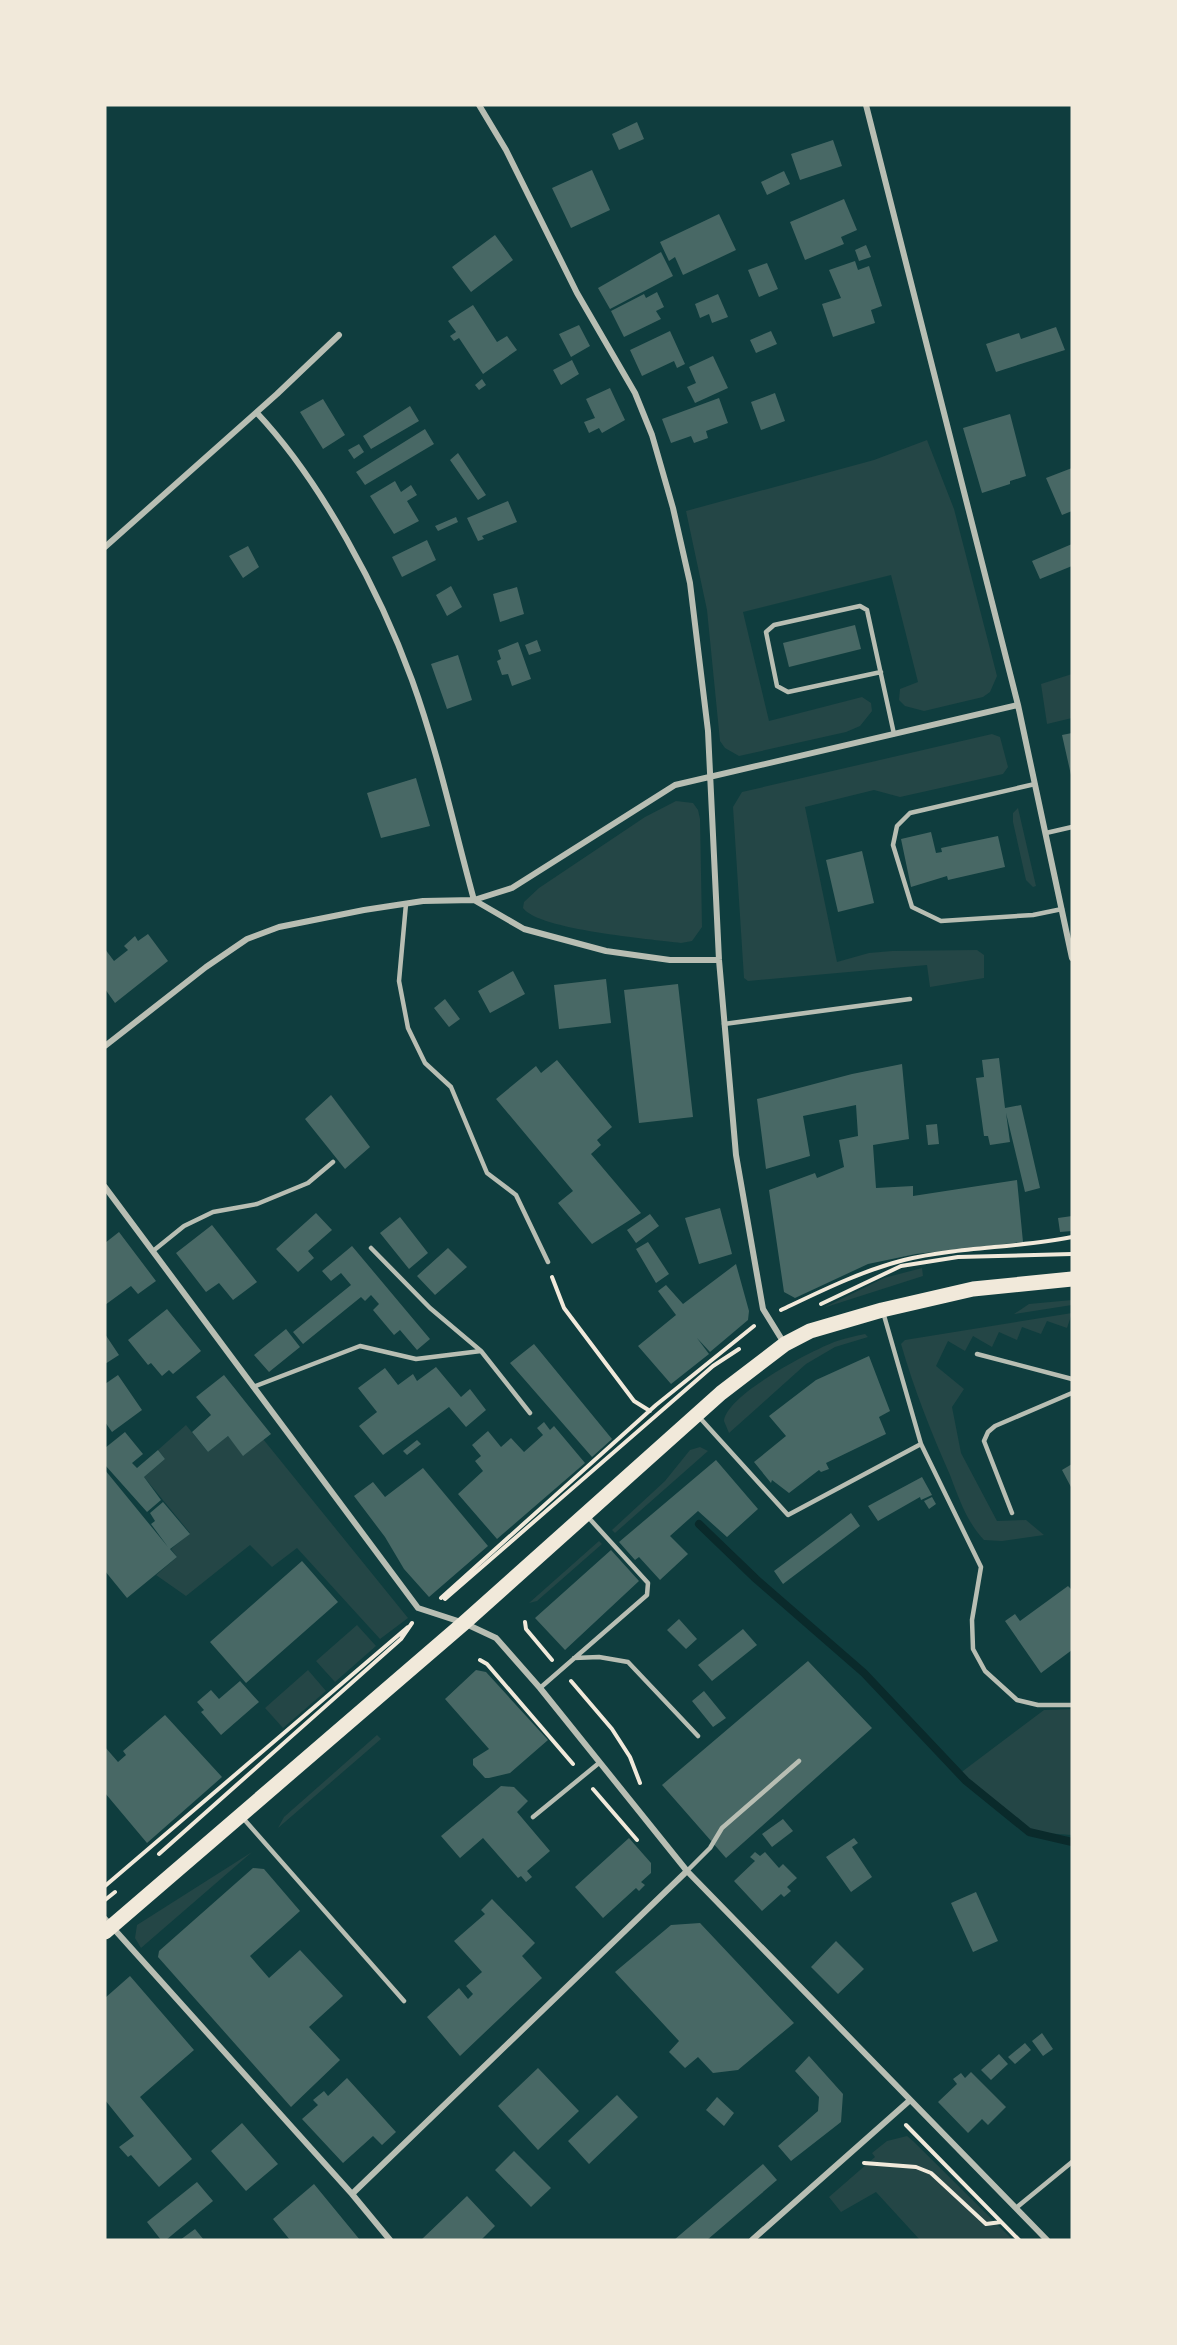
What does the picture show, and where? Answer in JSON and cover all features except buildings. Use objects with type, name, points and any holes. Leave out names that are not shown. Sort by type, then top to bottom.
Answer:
[{"type":"main road","points":[[107,1926],[464,1623],[697,1415],[785,1344],[810,1331],[882,1310],[973,1289],[1072,1279]]},
{"type":"street","points":[[479,105],[506,150],[577,293],[635,393],[652,435],[673,508],[690,583],[711,777],[719,960],[736,1155],[763,1309],[785,1344]]},
{"type":"street","points":[[866,105],[1018,705],[1072,958]]},
{"type":"street","points":[[105,547],[257,413],[339,335]]},
{"type":"street","points":[[257,413],[280,437],[301,466],[340,532],[392,632],[412,680],[431,741],[474,900],[524,929],[606,951],[670,960],[719,960]]},
{"type":"street","points":[[105,1046],[206,967],[247,939],[279,927],[406,904],[474,900],[512,888],[675,785],[1018,705]]},
{"type":"street","points":[[105,1186],[418,1608],[464,1623],[496,1638],[540,1688],[687,1871],[1047,2240]]},
{"type":"street","points":[[352,2194],[687,1871]]},
{"type":"street","points":[[107,1926],[352,2194],[390,2240]]},
{"type":"street","points":[[752,2240],[909,2101]]},
{"type":"lane","points":[[881,672],[788,692],[777,686],[766,633],[774,625],[860,606],[867,610],[881,672],[894,734]]},
{"type":"lane","points":[[1035,784],[910,813],[897,826],[893,845],[912,907],[941,921],[1033,915],[1062,909]]},
{"type":"lane","points":[[1046,833],[1072,827]]},
{"type":"lane","points":[[406,904],[399,981],[408,1028],[425,1063],[450,1087],[487,1173],[516,1195],[548,1262]]},
{"type":"lane","points":[[724,1024],[909,999]]},
{"type":"lane","points":[[153,1251],[184,1226],[213,1212],[257,1204],[308,1183],[333,1162]]},
{"type":"lane","points":[[371,1248],[438,1315],[481,1351],[530,1413]]},
{"type":"lane","points":[[882,1310],[921,1444],[981,1567],[972,1620],[973,1649],[985,1671],[1017,1700],[1038,1705],[1072,1705]]},
{"type":"lane","points":[[253,1388],[360,1346],[416,1359],[481,1351]]},
{"type":"lane","points":[[976,1354],[1072,1379]]},
{"type":"lane","points":[[1012,1512],[984,1441],[988,1432],[994,1426],[1072,1393]]},
{"type":"lane","points":[[697,1415],[788,1515],[921,1444]]},
{"type":"lane","points":[[540,1688],[647,1595],[648,1583],[585,1515]]},
{"type":"lane","points":[[574,1658],[599,1657],[628,1662],[698,1736]]},
{"type":"lane","points":[[687,1871],[710,1848],[722,1828],[799,1761]]},
{"type":"lane","points":[[532,1817],[599,1763]]},
{"type":"lane","points":[[240,1815],[404,2001]]},
{"type":"lane","points":[[1016,2208],[1072,2162]]},
{"type":"path","points":[[548,1262],[554,1289],[564,1308],[634,1401],[650,1411]]},
{"type":"path","points":[[105,1886],[413,1622],[393,1647],[156,1856]]},
{"type":"path","points":[[525,1622],[526,1629],[612,1729],[630,1757],[641,1786]]},
{"type":"path","points":[[105,1900],[121,1887]]},
{"type":"path","points":[[895,2114],[1019,2240]]},
{"type":"path","points":[[842,2160],[916,2167],[931,2173],[986,2223],[1001,2222]]},
{"type":"shaded area","points":[[927,440],[954,509],[997,676],[990,692],[983,697],[924,711],[905,706],[899,700],[900,689],[918,682],[891,575],[743,612],[769,721],[862,697],[871,703],[872,711],[860,726],[846,732],[739,756],[725,748],[720,741],[707,610],[686,511],[874,460]]},
{"type":"shaded area","points":[[1072,674],[1072,718],[1047,724],[1041,684]]},
{"type":"shaded area","points":[[992,734],[1000,737],[1008,767],[1003,774],[900,797],[874,790],[805,807],[837,962],[869,953],[892,951],[977,950],[984,955],[984,978],[930,987],[927,965],[748,981],[744,978],[733,807],[742,792]]},
{"type":"shaded area","points":[[676,801],[693,803],[700,819],[702,927],[692,941],[681,943],[572,928],[533,916],[523,908],[524,902],[539,888],[645,817]]},
{"type":"shaded area","points":[[1018,808],[1036,886],[1033,887],[1026,880],[1013,822],[1013,813]]},
{"type":"shaded area","points":[[922,1268],[923,1276],[823,1308],[884,1278]]},
{"type":"shaded area","points":[[1072,1300],[1072,1305],[1014,1314],[1029,1304]]},
{"type":"shaded area","points":[[1072,1313],[1067,1328],[1047,1321],[1041,1334],[1022,1327],[1017,1340],[999,1332],[992,1347],[973,1336],[965,1351],[948,1341],[936,1366],[964,1389],[952,1407],[961,1453],[997,1521],[1026,1520],[1044,1535],[1002,1541],[984,1540],[968,1518],[960,1501],[923,1410],[901,1344],[905,1340]]},
{"type":"shaded area","points":[[865,1334],[868,1337],[835,1347],[806,1364],[729,1433],[724,1421],[728,1410],[754,1387],[791,1363],[825,1346]]},
{"type":"shaded area","points":[[186,1425],[208,1452],[228,1436],[244,1455],[263,1439],[408,1618],[380,1639],[297,1548],[272,1567],[250,1545],[186,1596],[156,1575],[177,1557],[171,1549],[190,1533],[144,1477],[165,1459],[158,1450]]},
{"type":"shaded area","points":[[700,1447],[708,1451],[615,1533],[612,1530],[665,1481],[690,1450]]},
{"type":"shaded area","points":[[599,1541],[602,1544],[537,1601],[529,1603]]},
{"type":"shaded area","points":[[357,1625],[376,1646],[335,1682],[316,1661]]},
{"type":"shaded area","points":[[308,1670],[326,1691],[283,1728],[265,1708]]},
{"type":"shaded area","points":[[1072,1709],[1072,1835],[1029,1832],[959,1774],[1044,1710]]},
{"type":"shaded area","points":[[377,1735],[381,1739],[278,1828],[284,1817]]},
{"type":"shaded area","points":[[252,1852],[141,1948],[135,1938],[137,1925]]},
{"type":"shaded area","points":[[907,2136],[1013,2240],[920,2240],[876,2192],[841,2212],[829,2197],[875,2157],[872,2153],[887,2141]]},
{"type":"waterway","points":[[699,1524],[756,1579],[864,1673],[966,1781],[1029,1832],[1072,1842]]}]
